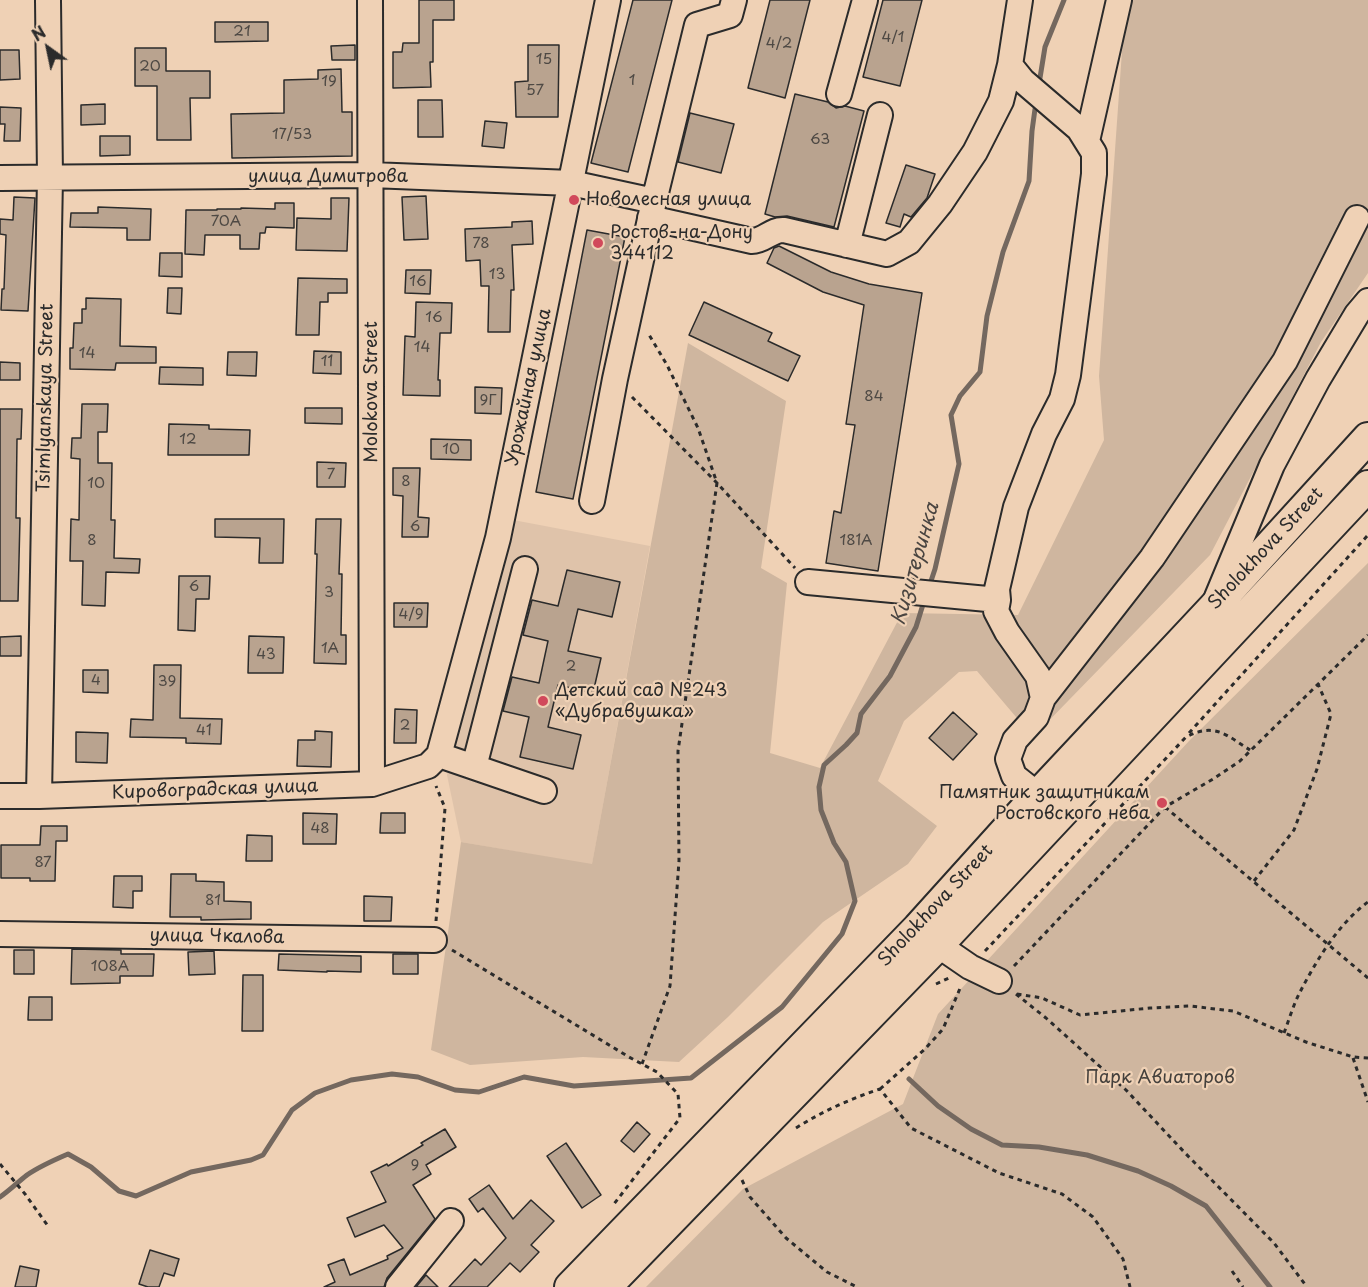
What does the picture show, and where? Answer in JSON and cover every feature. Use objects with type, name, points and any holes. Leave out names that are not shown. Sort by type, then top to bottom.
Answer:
[{"type":"main road","name":"Sholokhova Street","points":[[570,1287],[918,928],[1368,438]]},
{"type":"main road","name":"Sholokhova Street","points":[[606,1287],[938,945],[1368,486]]},
{"type":"street","name":"Tsimlyanskaya Street","points":[[39,796],[50,177],[48,0]]},
{"type":"street","name":"Molokova Street","points":[[370,0],[372,784]]},
{"type":"street","name":"Урожайная улица","points":[[433,761],[498,538],[608,0]]},
{"type":"street","points":[[592,501],[615,379],[652,209],[697,26],[730,15],[734,0]]},
{"type":"street","points":[[839,94],[865,0]]},
{"type":"street","points":[[880,115],[847,245],[887,254],[909,242],[940,204],[975,152],[1001,101],[1010,65],[1020,0]]},
{"type":"street","points":[[1087,141],[1119,0]]},
{"type":"street","points":[[1010,65],[1023,81],[1079,129],[1094,153],[1094,174],[1068,375],[1062,399],[1044,435],[1016,507],[997,589],[996,611],[1007,632],[1038,676],[1043,698]]},
{"type":"street","name":"улица Димитрова","points":[[0,178],[371,176],[571,183],[752,241],[758,241],[779,230],[794,227],[847,245]]},
{"type":"street","points":[[1038,795],[1014,776],[1008,759],[1015,741],[1036,717],[1043,698],[1152,558],[1285,361],[1357,218]]},
{"type":"street","points":[[1213,608],[1272,465],[1318,379],[1357,314],[1368,301]]},
{"type":"street","points":[[474,767],[525,569]]},
{"type":"street","points":[[808,582],[998,600]]},
{"type":"street","points":[[470,640],[505,649]]},
{"type":"street","points":[[433,761],[474,767],[544,790]]},
{"type":"street","name":"Кировоградская улица","points":[[0,796],[372,784],[433,761]]},
{"type":"street","name":"улица Чкалова","points":[[0,934],[434,940]]},
{"type":"street","points":[[938,945],[970,967],[999,981]]},
{"type":"street","points":[[398,1287],[451,1221]]},
{"type":"path","points":[[631,305],[667,366],[698,428],[717,483],[678,751],[679,861],[670,986],[642,1064]]},
{"type":"path","points":[[615,379],[717,483],[808,582]]},
{"type":"path","points":[[1186,737],[1368,536]]},
{"type":"path","points":[[999,981],[1165,807],[1240,761],[1368,635]]},
{"type":"path","points":[[1254,882],[1294,830],[1317,769],[1331,714],[1318,684]]},
{"type":"path","points":[[433,761],[445,808],[434,940],[657,1072],[678,1094],[680,1118],[613,1206]]},
{"type":"path","points":[[1165,807],[1368,978]]},
{"type":"path","points":[[1284,1033],[1298,996],[1328,944],[1368,902]]},
{"type":"path","points":[[796,1128],[844,1102],[880,1089],[925,1049],[943,1029],[970,967]]},
{"type":"path","points":[[1307,1287],[1274,1243],[1126,1090],[1016,994],[1042,998],[1080,1015],[1190,1006],[1233,1011],[1306,1042],[1353,1057],[1368,1058]]},
{"type":"path","points":[[1353,1057],[1368,1102]]},
{"type":"path","points":[[880,1089],[911,1128],[999,1173],[1062,1194],[1093,1217],[1123,1259],[1130,1287]]},
{"type":"path","points":[[0,1164],[48,1226]]},
{"type":"path","points":[[741,1178],[750,1197],[786,1238],[826,1272],[857,1287]]},
{"type":"path","points":[[1232,1271],[1243,1287]]},
{"type":"shaded area","name":"Детский сад №243 «Дубравушка»","points":[[508,519],[650,546],[592,865],[461,842],[447,775]]},
{"type":"green space","points":[[1130,0],[1368,0],[1368,273],[1321,342],[1210,555],[1033,737],[977,671],[959,672],[904,721],[878,781],[937,826],[908,864],[823,922],[728,1017],[679,1062],[583,1057],[470,1065],[431,1050],[461,842],[592,864],[688,343],[786,401],[761,568],[787,583],[770,753],[820,768],[902,613],[1018,615],[1104,440],[1099,376],[1123,37]]},
{"type":"green space","name":"Парк Авиаторов","points":[[1368,563],[1368,1287],[646,1287],[743,1189],[903,1104],[938,1014],[1189,741]]},
{"type":"building","points":[[419,0],[454,0],[454,20],[433,20],[431,87],[393,88],[393,52],[402,52],[403,43],[419,43]]},
{"type":"building","points":[[633,0],[672,0],[628,172],[591,163]]},
{"type":"building","points":[[770,0],[810,0],[785,98],[748,88]]},
{"type":"building","points":[[883,0],[922,0],[900,86],[863,77]]},
{"type":"building","points":[[215,22],[268,22],[268,41],[215,42]]},
{"type":"building","points":[[355,45],[355,60],[332,60],[331,46]]},
{"type":"building","points":[[528,45],[559,45],[558,117],[516,117],[515,82],[528,81]]},
{"type":"building","points":[[135,48],[166,48],[166,71],[210,71],[210,98],[190,98],[191,140],[157,140],[157,86],[135,86]]},
{"type":"building","points":[[0,50],[19,50],[20,79],[0,80]]},
{"type":"building","points":[[341,69],[342,112],[352,112],[352,156],[232,158],[231,114],[284,113],[284,80],[318,79],[318,70]]},
{"type":"building","points":[[795,94],[828,102],[836,108],[845,106],[864,111],[834,227],[787,216],[775,217],[765,214]]},
{"type":"building","points":[[418,100],[442,100],[443,137],[418,137]]},
{"type":"building","points":[[105,104],[105,124],[81,125],[81,105]]},
{"type":"building","points":[[0,107],[21,108],[20,141],[4,141],[5,124],[0,124]]},
{"type":"building","points":[[690,113],[734,124],[721,173],[678,162]]},
{"type":"building","points":[[485,121],[507,123],[504,148],[482,146]]},
{"type":"building","points":[[100,136],[130,136],[130,155],[100,156]]},
{"type":"building","points":[[906,165],[935,174],[927,198],[911,217],[904,214],[900,227],[886,223]]},
{"type":"building","points":[[426,196],[428,239],[404,240],[402,197]]},
{"type":"building","points":[[14,197],[35,198],[28,311],[1,310],[6,235],[0,234],[0,219],[13,220]]},
{"type":"building","points":[[331,198],[349,198],[347,251],[296,250],[297,218],[331,219]]},
{"type":"building","points":[[275,203],[294,203],[294,228],[266,227],[265,233],[260,233],[259,249],[240,249],[240,235],[205,235],[204,255],[185,254],[186,210],[275,209]]},
{"type":"building","points":[[98,207],[151,209],[150,240],[127,240],[127,228],[70,227],[71,213],[98,213]]},
{"type":"building","points":[[532,221],[533,244],[512,245],[514,290],[511,290],[510,332],[488,332],[489,286],[481,286],[480,260],[466,261],[465,229],[512,227],[512,222]]},
{"type":"building","points":[[587,230],[625,237],[573,499],[536,492]]},
{"type":"building","points":[[779,246],[831,272],[869,284],[922,293],[878,571],[826,563],[834,511],[841,513],[855,425],[846,424],[864,305],[823,292],[767,263],[774,248]]},
{"type":"building","points":[[160,253],[182,253],[182,277],[159,276]]},
{"type":"building","points":[[406,270],[431,270],[430,294],[405,293]]},
{"type":"building","points":[[298,278],[347,279],[347,293],[328,293],[328,302],[320,302],[319,335],[296,335]]},
{"type":"building","points":[[168,288],[182,288],[181,314],[167,313]]},
{"type":"building","points":[[86,298],[121,299],[120,346],[156,347],[156,363],[116,363],[115,370],[70,369],[70,348],[73,348],[74,323],[82,323],[82,309],[86,309]]},
{"type":"building","points":[[416,302],[452,303],[451,333],[440,333],[438,380],[440,380],[440,396],[403,395],[405,336],[415,337]]},
{"type":"building","points":[[704,302],[772,333],[768,341],[800,356],[788,381],[689,335]]},
{"type":"building","points":[[314,351],[341,352],[341,374],[313,373]]},
{"type":"building","points":[[228,352],[257,352],[256,376],[227,375]]},
{"type":"building","points":[[0,362],[20,363],[20,380],[0,380]]},
{"type":"building","points":[[160,367],[203,368],[203,385],[159,384]]},
{"type":"building","points":[[475,387],[502,388],[501,414],[475,413]]},
{"type":"building","points":[[82,404],[108,404],[107,432],[98,432],[98,463],[112,463],[111,520],[115,520],[114,558],[140,559],[139,573],[106,572],[105,606],[82,605],[83,561],[70,561],[71,519],[79,520],[80,459],[71,458],[72,438],[81,438]]},
{"type":"building","points":[[305,408],[342,408],[342,424],[305,423]]},
{"type":"building","points":[[0,409],[22,409],[21,439],[17,439],[16,518],[20,518],[18,601],[0,601]]},
{"type":"building","points":[[169,424],[209,425],[209,429],[250,430],[249,455],[168,455]]},
{"type":"building","points":[[431,439],[471,440],[471,460],[431,459]]},
{"type":"building","points":[[317,462],[346,463],[345,487],[317,487]]},
{"type":"building","points":[[393,468],[420,468],[418,517],[429,518],[428,537],[402,537],[403,496],[393,495]]},
{"type":"building","points":[[215,519],[284,519],[283,563],[259,563],[260,538],[215,537]]},
{"type":"building","points":[[316,519],[341,519],[339,574],[342,574],[341,635],[346,635],[346,664],[314,663]]},
{"type":"building","points":[[567,570],[620,582],[612,617],[578,609],[568,651],[601,658],[593,693],[558,685],[548,727],[581,735],[573,769],[520,757],[529,717],[503,711],[512,677],[539,683],[548,641],[523,635],[532,600],[558,606]]},
{"type":"building","points":[[179,576],[210,576],[209,599],[196,599],[195,631],[178,630]]},
{"type":"building","points":[[394,603],[428,603],[427,627],[394,627]]},
{"type":"building","points":[[21,636],[21,656],[0,656],[0,637]]},
{"type":"building","points":[[249,636],[284,637],[283,673],[248,673]]},
{"type":"building","points":[[154,665],[181,665],[180,718],[222,719],[221,744],[186,743],[186,738],[130,737],[131,719],[153,720]]},
{"type":"building","points":[[83,670],[108,670],[108,693],[83,692]]},
{"type":"building","points":[[395,709],[417,710],[416,743],[394,743]]},
{"type":"building","points":[[953,712],[977,734],[953,760],[929,738]]},
{"type":"building","points":[[315,731],[332,732],[331,767],[297,766],[298,740],[315,740]]},
{"type":"building","points":[[76,732],[108,733],[107,763],[76,762]]},
{"type":"building","points":[[303,813],[337,814],[336,844],[303,844]]},
{"type":"building","points":[[381,813],[405,813],[405,833],[380,833]]},
{"type":"building","points":[[41,826],[67,826],[67,841],[56,841],[55,881],[1,878],[1,845],[40,845]]},
{"type":"building","points":[[247,835],[272,836],[272,861],[246,861]]},
{"type":"building","points":[[171,874],[196,874],[196,881],[224,882],[224,901],[251,902],[251,919],[201,920],[201,917],[170,917]]},
{"type":"building","points":[[114,876],[142,876],[142,891],[133,891],[133,908],[113,907]]},
{"type":"building","points":[[364,896],[392,897],[391,921],[364,921]]},
{"type":"building","points":[[72,949],[121,950],[121,954],[154,954],[153,976],[120,976],[120,983],[71,984]]},
{"type":"building","points":[[14,950],[34,950],[34,974],[14,974]]},
{"type":"building","points":[[214,951],[215,974],[189,975],[188,952]]},
{"type":"building","points":[[279,954],[361,956],[361,972],[278,970]]},
{"type":"building","points":[[393,954],[418,954],[418,974],[393,974]]},
{"type":"building","points":[[243,975],[263,975],[263,1031],[242,1031]]},
{"type":"building","points":[[29,997],[52,997],[52,1020],[28,1020]]},
{"type":"building","points":[[637,1122],[650,1134],[634,1152],[621,1141]]},
{"type":"building","points":[[445,1129],[456,1147],[426,1165],[431,1174],[413,1185],[435,1219],[387,1278],[384,1287],[324,1287],[335,1282],[328,1265],[344,1259],[350,1275],[388,1259],[387,1256],[403,1248],[384,1225],[355,1237],[347,1218],[386,1202],[371,1172],[387,1164],[388,1166]]},
{"type":"building","points":[[566,1143],[601,1195],[582,1208],[547,1156]]},
{"type":"building","points":[[489,1185],[513,1219],[531,1200],[554,1221],[531,1245],[539,1252],[520,1272],[510,1263],[487,1287],[449,1287],[475,1259],[481,1265],[506,1238],[483,1208],[478,1212],[469,1199]]},
{"type":"building","points":[[150,1250],[179,1259],[174,1276],[164,1273],[159,1287],[139,1284]]},
{"type":"building","points":[[20,1266],[39,1270],[36,1287],[15,1287]]},
{"type":"building","points":[[426,1275],[438,1287],[416,1287]]},
{"type":"waterway","name":"Кизитеринка","points":[[1039,84],[1045,47],[1064,0]]},
{"type":"waterway","name":"Кизитеринка","points":[[929,587],[959,464],[951,415],[960,396],[980,372],[987,316],[1003,252],[1029,181],[1035,109]]},
{"type":"waterway","name":"Кизитеринка","points":[[0,1197],[27,1175],[68,1154],[91,1167],[119,1191],[136,1196],[191,1172],[251,1160],[263,1155],[292,1110],[315,1093],[351,1080],[392,1074],[418,1077],[455,1090],[479,1092],[524,1077],[574,1086],[691,1078],[782,1007],[842,934],[855,901],[846,862],[834,843],[821,810],[819,787],[824,765],[857,733],[861,714],[890,676],[916,627],[925,598]]},
{"type":"waterway","name":"Кизитеринка","points":[[909,1079],[938,1106],[971,1129],[1002,1145],[1039,1147],[1087,1155],[1138,1171],[1206,1206],[1270,1287]]},
{"type":"place","name":"Новолесная улица","points":[[574,200]]},
{"type":"place","name":"Ростов-на-Дону 344112","points":[[598,243]]},
{"type":"place","name":"Детский сад №243 «Дубравушка»","points":[[543,701]]},
{"type":"place","name":"Памятник защитникам Ростовского неба","points":[[1162,803]]}]
